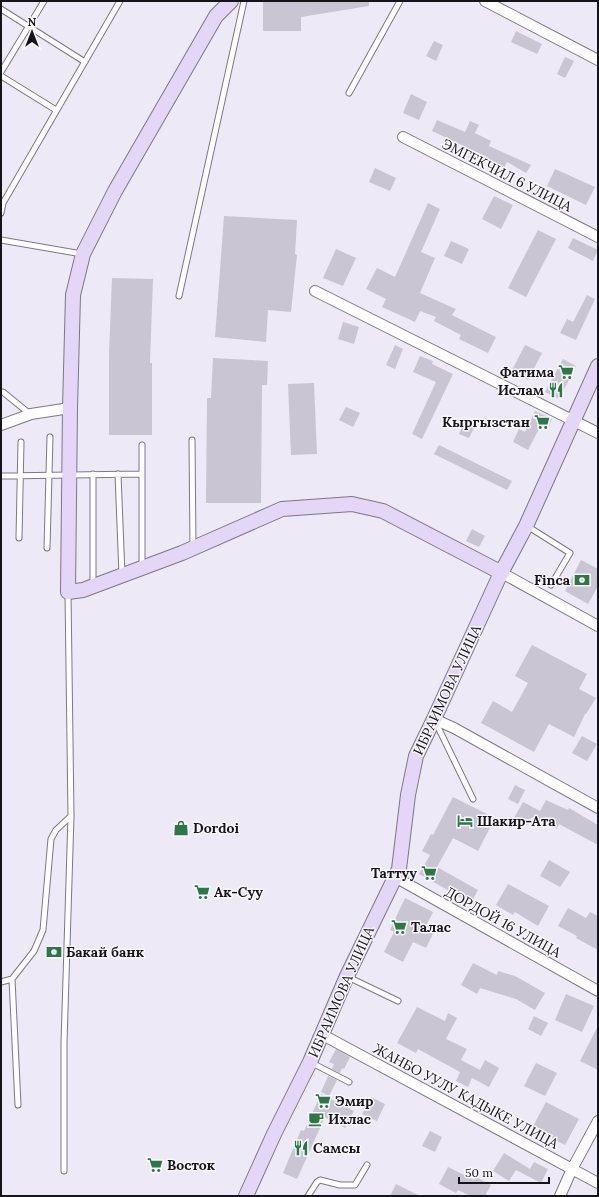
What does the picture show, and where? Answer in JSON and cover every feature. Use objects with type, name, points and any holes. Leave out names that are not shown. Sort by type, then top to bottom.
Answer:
[{"type":"street","points":[[231,1],[216,16],[115,190],[83,254],[73,295],[68,592],[83,590],[193,549],[282,509],[352,504],[383,511],[502,573],[598,626]]},
{"type":"street","points":[[485,1],[598,60]]},
{"type":"street","name":"ЭМГЕКЧИЛ 6 УЛИЦА","points":[[403,137],[598,237]]},
{"type":"street","points":[[315,291],[598,433]]},
{"type":"street","name":"ИБРАИМОВА УЛИЦА","points":[[246,1196],[274,1134],[310,1062],[347,976],[399,869],[408,795],[416,756],[502,573],[526,526],[598,366]]},
{"type":"street","points":[[1,425],[31,414],[70,408]]},
{"type":"street","points":[[434,719],[454,728],[598,808]]},
{"type":"street","name":"ДОРДОЙ 16 УЛИЦА","points":[[395,878],[598,990]]},
{"type":"street","name":"ЖАНБО УУЛУ КАДЫКЕ УЛИЦА","points":[[321,1034],[598,1183]]},
{"type":"street","points":[[560,1196],[572,1169],[598,1121]]},
{"type":"lane","points":[[1,72],[44,1]]},
{"type":"lane","points":[[1,213],[2,202],[120,1]]},
{"type":"lane","points":[[180,296],[244,1]]},
{"type":"lane","points":[[348,93],[400,1]]},
{"type":"lane","points":[[1,9],[85,62]]},
{"type":"lane","points":[[1,76],[56,110]]},
{"type":"lane","points":[[1,240],[83,254]]},
{"type":"lane","points":[[1,392],[31,414]]},
{"type":"lane","points":[[47,548],[50,437]]},
{"type":"lane","points":[[192,440],[193,549]]},
{"type":"lane","points":[[19,538],[21,442]]},
{"type":"lane","points":[[142,445],[142,568]]},
{"type":"lane","points":[[1,476],[50,474],[142,474]]},
{"type":"lane","points":[[93,474],[94,586]]},
{"type":"lane","points":[[118,474],[122,576]]},
{"type":"lane","points":[[526,526],[570,553],[551,585]]},
{"type":"lane","points":[[64,1171],[64,1044],[71,816],[68,592]]},
{"type":"lane","points":[[434,719],[473,799]]},
{"type":"lane","points":[[1,982],[12,979],[34,951],[43,930],[51,839],[56,830],[71,816]]},
{"type":"lane","points":[[347,976],[398,1001]]},
{"type":"lane","points":[[12,979],[18,1105]]},
{"type":"lane","points":[[310,1062],[349,1082]]},
{"type":"lane","points":[[308,1196],[320,1180],[340,1185],[355,1185],[367,1165]]},
{"type":"building","points":[[263,1],[369,1],[369,6],[301,17],[301,31],[263,31]]},
{"type":"building","points":[[516,31],[542,44],[537,54],[511,42]]},
{"type":"building","points":[[434,41],[443,45],[436,61],[426,56]]},
{"type":"building","points":[[565,57],[574,61],[565,78],[557,74]]},
{"type":"building","points":[[411,94],[427,102],[419,120],[403,113]]},
{"type":"building","points":[[437,120],[465,132],[470,121],[479,125],[475,133],[491,141],[489,146],[531,165],[526,173],[507,162],[504,168],[487,161],[489,158],[432,131]]},
{"type":"building","points":[[375,168],[396,178],[390,191],[369,182]]},
{"type":"building","points":[[555,169],[595,187],[586,205],[547,186]]},
{"type":"building","points":[[494,196],[513,205],[501,229],[482,219]]},
{"type":"building","points":[[428,203],[440,209],[421,252],[435,258],[420,293],[456,309],[452,315],[496,337],[488,353],[459,339],[461,335],[434,321],[436,317],[420,311],[415,322],[382,307],[386,299],[366,289],[377,268],[395,277]]},
{"type":"building","points":[[224,216],[297,220],[295,254],[297,255],[291,312],[268,310],[266,342],[215,337]]},
{"type":"building","points":[[538,230],[556,239],[526,297],[508,288]]},
{"type":"building","points":[[573,238],[598,250],[593,261],[568,248]]},
{"type":"building","points":[[451,241],[469,249],[462,264],[444,256]]},
{"type":"building","points":[[336,249],[356,258],[343,286],[323,278]]},
{"type":"building","points":[[112,278],[153,279],[150,363],[152,363],[152,435],[109,435],[109,354]]},
{"type":"building","points":[[587,295],[595,299],[576,340],[560,333],[567,319],[573,322]]},
{"type":"building","points":[[343,322],[359,327],[354,344],[338,339]]},
{"type":"building","points":[[395,345],[403,349],[395,369],[386,365]]},
{"type":"building","points":[[525,345],[542,353],[528,380],[511,372]]},
{"type":"building","points":[[420,356],[433,361],[432,364],[453,374],[422,439],[412,434],[436,382],[413,372]]},
{"type":"building","points":[[213,358],[268,361],[267,385],[262,385],[261,503],[206,503],[207,398],[211,398]]},
{"type":"building","points":[[563,359],[576,366],[559,399],[545,392]]},
{"type":"building","points":[[314,383],[317,454],[291,455],[288,384]]},
{"type":"building","points":[[346,407],[360,413],[353,427],[339,420]]},
{"type":"building","points":[[535,411],[552,419],[547,430],[540,427],[528,450],[513,442],[519,429],[525,432]]},
{"type":"building","points":[[465,421],[475,426],[469,438],[459,434]]},
{"type":"building","points":[[439,445],[512,481],[507,490],[434,454]]},
{"type":"building","points":[[472,529],[485,536],[479,547],[466,541]]},
{"type":"building","points":[[581,560],[598,569],[598,586],[588,604],[565,591]]},
{"type":"building","points":[[532,645],[587,674],[579,689],[596,698],[585,714],[574,737],[549,724],[534,752],[481,723],[493,701],[512,712],[528,683],[515,676]]},
{"type":"building","points":[[582,736],[597,744],[587,761],[572,753]]},
{"type":"building","points":[[515,785],[525,790],[518,804],[508,799]]},
{"type":"building","points":[[453,797],[495,818],[478,851],[453,838],[437,867],[478,890],[471,903],[419,874],[430,855],[422,851],[431,834],[433,835]]},
{"type":"building","points":[[546,800],[568,810],[569,808],[598,825],[598,845],[559,824],[557,829],[532,817],[528,825],[514,818],[523,802],[540,811]]},
{"type":"building","points":[[549,860],[570,872],[560,887],[540,876]]},
{"type":"building","points":[[508,884],[549,906],[538,926],[515,912],[513,915],[496,905]]},
{"type":"building","points":[[405,898],[433,912],[425,928],[434,932],[426,948],[413,942],[403,962],[384,952],[394,932],[390,930]]},
{"type":"building","points":[[568,908],[586,918],[590,912],[598,916],[598,950],[576,938],[577,936],[558,926]]},
{"type":"building","points":[[473,963],[497,975],[498,971],[515,976],[545,993],[535,1010],[516,999],[480,988],[477,994],[461,985]]},
{"type":"building","points":[[566,994],[594,1006],[582,1032],[555,1020]]},
{"type":"building","points":[[417,1007],[445,1021],[448,1013],[457,1018],[446,1039],[467,1049],[461,1060],[480,1070],[485,1060],[499,1068],[489,1087],[472,1078],[468,1087],[456,1081],[460,1072],[418,1049],[416,1053],[397,1043]]},
{"type":"building","points":[[534,1016],[548,1023],[541,1036],[528,1029]]},
{"type":"building","points":[[598,1026],[598,1070],[580,1061]]},
{"type":"building","points":[[336,1049],[350,1057],[344,1069],[342,1068],[340,1073],[332,1069],[334,1064],[329,1062]]},
{"type":"building","points":[[536,1063],[557,1073],[545,1096],[524,1086]]},
{"type":"building","points":[[328,1076],[337,1080],[329,1096],[321,1092]]},
{"type":"building","points":[[321,1094],[354,1111],[345,1128],[325,1117],[297,1179],[283,1173],[301,1130],[304,1131]]},
{"type":"building","points":[[371,1097],[385,1104],[377,1121],[362,1114]]},
{"type":"building","points":[[546,1102],[579,1119],[565,1145],[532,1128]]},
{"type":"building","points":[[430,1131],[442,1137],[435,1152],[422,1146]]},
{"type":"building","points":[[504,1153],[530,1169],[534,1162],[548,1169],[541,1183],[516,1170],[509,1181],[493,1171]]},
{"type":"building","points":[[448,1167],[474,1180],[476,1177],[491,1185],[485,1196],[470,1196],[458,1190],[456,1193],[439,1184]]},
{"type":"building","points":[[396,1184],[420,1196],[390,1196]]},
{"type":"place","name":"Фатима","points":[[566,372]]},
{"type":"place","name":"Ислам","points":[[556,390]]},
{"type":"place","name":"Кыргызстан","points":[[542,422]]},
{"type":"place","name":"Finca","points":[[582,580]]},
{"type":"place","name":"Шакир-Ата","points":[[465,821]]},
{"type":"place","name":"Dordoi","points":[[181,828]]},
{"type":"place","name":"Таттуу","points":[[429,873]]},
{"type":"place","name":"Ак-Суу","points":[[202,892]]},
{"type":"place","name":"Талас","points":[[399,927]]},
{"type":"place","name":"Бакай банк","points":[[54,952]]},
{"type":"place","name":"Эмир","points":[[323,1101]]},
{"type":"place","name":"Ихлас","points":[[316,1119]]},
{"type":"place","name":"Самсы","points":[[301,1148]]},
{"type":"place","name":"Восток","points":[[155,1165]]}]
